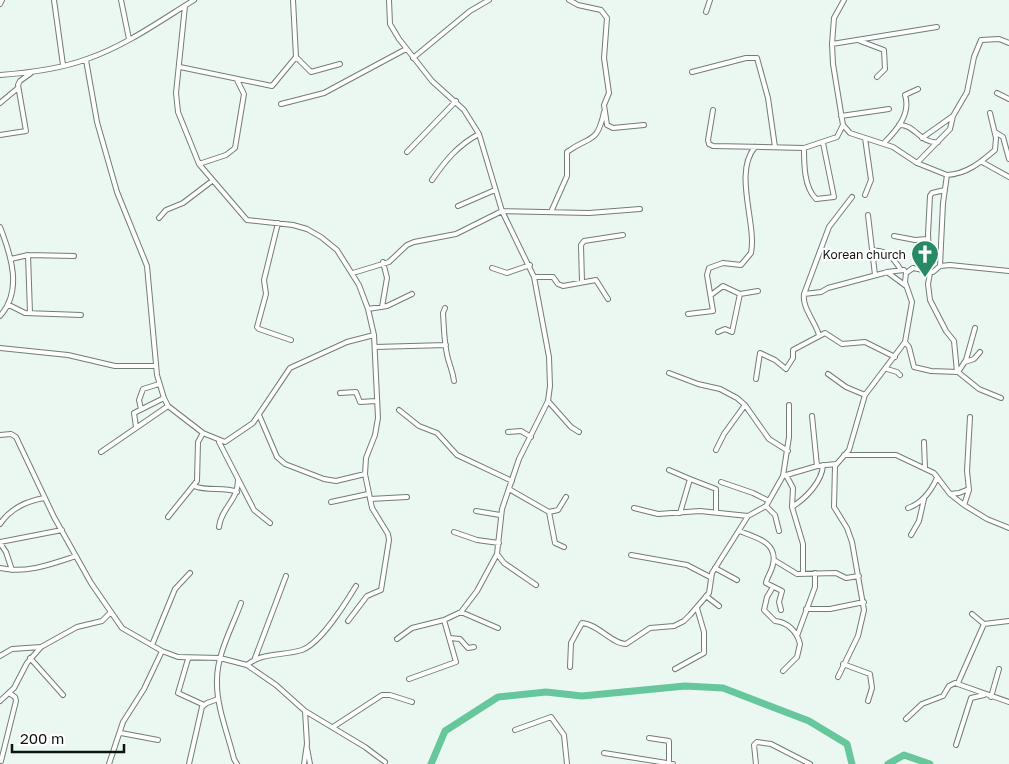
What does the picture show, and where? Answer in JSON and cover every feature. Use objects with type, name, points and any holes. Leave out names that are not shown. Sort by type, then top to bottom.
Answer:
[{"type":"street","points":[[0,4],[2,0]]},
{"type":"street","points":[[54,0],[63,65]]},
{"type":"street","points":[[121,0],[129,38]]},
{"type":"street","points":[[0,75],[33,72],[86,60],[129,38],[194,0]]},
{"type":"street","points":[[180,67],[272,86],[296,57],[293,0]]},
{"type":"street","points":[[390,0],[390,24],[406,49],[442,91],[456,101],[471,119],[479,134],[502,211],[530,265],[534,277],[549,357],[548,401],[532,437],[519,459],[500,515],[497,554],[477,591],[461,612],[444,620],[412,628],[397,639]]},
{"type":"street","points":[[413,58],[470,11],[489,0]]},
{"type":"street","points":[[551,212],[567,176],[566,152],[588,141],[600,131],[604,102],[609,93],[604,69],[607,18],[605,12],[578,5],[569,0]]},
{"type":"street","points":[[706,12],[710,0]]},
{"type":"street","points":[[844,0],[834,18],[832,44],[833,64],[843,126],[850,133],[884,143],[917,163],[947,175],[969,170],[982,162],[995,150],[995,132],[990,113]]},
{"type":"street","points":[[185,6],[176,93],[178,112],[199,164],[247,220],[278,223],[307,229],[337,250],[353,273],[368,308],[375,347],[377,427],[366,458],[365,474],[369,497],[376,515],[388,534],[384,584],[380,592],[367,596],[348,620]]},
{"type":"street","points":[[832,44],[860,41],[937,27]]},
{"type":"street","points":[[917,163],[950,129],[953,116],[965,96],[974,57],[981,40],[994,39],[1009,43]]},
{"type":"street","points":[[860,41],[884,50],[886,66],[877,77]]},
{"type":"street","points":[[281,104],[324,93],[406,49]]},
{"type":"street","points":[[296,57],[312,72],[340,64]]},
{"type":"street","points":[[692,72],[746,58],[757,58],[768,98],[775,147]]},
{"type":"street","points":[[86,60],[97,122],[117,192],[147,266],[156,366],[159,384],[168,406],[203,434],[219,442],[225,442],[234,438],[253,423],[290,368],[347,342],[374,335]]},
{"type":"street","points":[[0,135],[26,131],[18,88],[20,81],[33,72]]},
{"type":"street","points":[[199,164],[226,155],[235,148],[244,94],[237,80]]},
{"type":"street","points":[[0,103],[18,88]]},
{"type":"street","points":[[884,143],[899,125],[908,107],[905,95],[918,89]]},
{"type":"street","points":[[997,93],[1009,99]]},
{"type":"street","points":[[407,152],[456,101]]},
{"type":"street","points":[[604,109],[610,128],[644,125]]},
{"type":"street","points":[[841,116],[889,109]]},
{"type":"street","points":[[713,110],[708,140],[710,146],[804,148],[837,137],[843,126]]},
{"type":"street","points":[[922,138],[953,116]]},
{"type":"street","points":[[899,125],[908,125],[922,138],[938,142]]},
{"type":"street","points":[[995,132],[1003,137],[1009,159]]},
{"type":"street","points":[[432,180],[445,160],[479,134]]},
{"type":"street","points":[[865,138],[871,180],[865,195]]},
{"type":"street","points":[[804,148],[806,174],[811,194],[816,199],[834,197],[823,143]]},
{"type":"street","points":[[688,314],[712,312],[714,308],[707,275],[709,268],[723,263],[741,265],[751,253],[746,176],[750,155],[755,147]]},
{"type":"street","points":[[982,162],[1009,176]]},
{"type":"street","points":[[804,294],[821,292],[828,288],[887,272],[913,268],[930,272],[937,271],[940,266],[942,203],[947,175]]},
{"type":"street","points":[[159,218],[166,210],[182,203],[212,181]]},
{"type":"street","points":[[458,206],[495,190]]},
{"type":"street","points":[[929,254],[930,196],[932,192],[945,190]]},
{"type":"street","points":[[819,334],[814,320],[804,305],[804,294],[829,227],[852,197]]},
{"type":"street","points":[[353,273],[383,262],[389,262],[407,245],[414,242],[456,234],[502,211],[589,213],[640,208]]},
{"type":"street","points":[[868,215],[875,275]]},
{"type":"street","points":[[278,223],[264,280],[266,294],[257,326],[259,329],[291,340]]},
{"type":"street","points":[[0,227],[11,259],[13,285],[9,305],[2,310],[0,316]]},
{"type":"street","points":[[582,282],[581,244],[584,241],[623,235]]},
{"type":"street","points":[[894,236],[915,240],[928,239]]},
{"type":"street","points":[[872,251],[886,253],[902,270]]},
{"type":"street","points":[[11,259],[28,255],[74,256]]},
{"type":"street","points":[[28,255],[30,313]]},
{"type":"street","points":[[382,307],[387,278],[383,262]]},
{"type":"street","points":[[492,268],[507,273],[530,265]]},
{"type":"street","points":[[940,266],[950,265],[1009,271]]},
{"type":"street","points":[[838,677],[861,628],[864,602],[849,533],[834,507],[836,464],[844,455],[853,438],[865,395],[887,369],[905,342],[912,302],[906,286],[905,277],[908,270]]},
{"type":"street","points":[[887,272],[906,286]]},
{"type":"street","points":[[930,272],[928,284],[930,300],[946,331],[954,341],[957,372]]},
{"type":"street","points":[[534,277],[553,276],[560,285],[596,280],[608,299]]},
{"type":"street","points":[[711,295],[724,286],[740,294],[758,291]]},
{"type":"street","points":[[368,308],[394,304],[412,294]]},
{"type":"street","points":[[718,332],[724,329],[732,332],[740,294]]},
{"type":"street","points":[[9,305],[25,313],[81,314]]},
{"type":"street","points":[[445,308],[443,313],[446,345],[449,361],[453,368],[454,381]]},
{"type":"street","points":[[957,372],[965,362],[975,328]]},
{"type":"street","points":[[756,379],[760,353],[775,360],[786,369],[793,358],[793,350],[819,334],[828,333],[842,344],[870,344],[895,357]]},
{"type":"street","points":[[905,342],[909,347],[914,368],[957,372],[979,389],[1001,398]]},
{"type":"street","points":[[375,347],[446,345]]},
{"type":"street","points":[[0,348],[68,355],[115,366],[156,366]]},
{"type":"street","points":[[965,362],[974,359],[980,352]]},
{"type":"street","points":[[887,369],[900,375]]},
{"type":"street","points":[[670,373],[698,384],[720,389],[746,405],[769,439],[788,450]]},
{"type":"street","points":[[828,374],[846,386],[865,395]]},
{"type":"street","points":[[141,409],[139,400],[143,389],[159,384]]},
{"type":"street","points":[[340,393],[356,392],[360,402],[376,401]]},
{"type":"street","points":[[136,427],[133,414],[164,398]]},
{"type":"street","points":[[548,401],[571,427],[579,432]]},
{"type":"street","points":[[716,450],[724,434],[746,405]]},
{"type":"street","points":[[570,667],[571,643],[582,623],[607,634],[618,643],[626,644],[650,628],[680,624],[697,608],[708,593],[710,577],[714,568],[748,516],[766,506],[784,476],[788,450],[789,405]]},
{"type":"street","points":[[101,452],[168,406]]},
{"type":"street","points":[[399,410],[419,426],[432,430],[442,437],[457,455],[512,481]]},
{"type":"street","points":[[259,415],[277,457],[285,464],[324,479],[336,481],[365,474]]},
{"type":"street","points":[[812,416],[817,466]]},
{"type":"street","points":[[964,505],[969,490],[967,471],[970,417]]},
{"type":"street","points":[[508,432],[521,431],[532,437]]},
{"type":"street","points":[[0,435],[11,434],[16,437],[44,498],[76,556],[110,613],[126,632],[162,651],[188,659],[220,658],[247,665],[276,685],[305,711],[385,762]]},
{"type":"street","points":[[168,517],[194,486],[198,476],[198,442],[203,434]]},
{"type":"street","points":[[219,442],[254,510],[270,523]]},
{"type":"street","points":[[924,442],[925,468]]},
{"type":"street","points":[[844,455],[890,454],[925,468],[938,478],[950,494],[964,505],[1008,528]]},
{"type":"street","points":[[784,476],[817,466],[836,464]]},
{"type":"street","points":[[792,507],[803,500],[818,480],[823,465]]},
{"type":"street","points":[[669,470],[716,489],[716,511]]},
{"type":"street","points":[[784,476],[793,488],[792,507],[803,544],[803,572]]},
{"type":"street","points":[[219,527],[221,517],[238,492],[238,478]]},
{"type":"street","points":[[911,535],[919,521],[924,499],[938,478]]},
{"type":"street","points":[[680,513],[690,479]]},
{"type":"street","points":[[721,482],[753,492],[769,501]]},
{"type":"street","points":[[194,486],[207,490],[226,489],[238,492]]},
{"type":"street","points":[[509,489],[549,512],[558,510],[566,497]]},
{"type":"street","points":[[950,494],[959,494],[969,490]]},
{"type":"street","points":[[331,502],[369,497],[407,497]]},
{"type":"street","points":[[0,524],[10,513],[25,504],[44,498]]},
{"type":"street","points":[[908,508],[924,499]]},
{"type":"street","points":[[766,506],[775,515],[779,531]]},
{"type":"street","points":[[634,508],[658,514],[716,511],[748,516]]},
{"type":"street","points":[[476,512],[500,515]]},
{"type":"street","points":[[549,512],[555,543],[564,547]]},
{"type":"street","points":[[12,570],[6,552],[0,543],[62,530]]},
{"type":"street","points":[[739,531],[766,541],[772,549],[774,560],[766,581],[768,585],[782,591],[779,602],[781,610]]},
{"type":"street","points":[[454,532],[477,540],[499,543]]},
{"type":"street","points":[[497,554],[504,563],[536,585]]},
{"type":"street","points":[[631,555],[687,565],[710,577]]},
{"type":"street","points":[[0,568],[12,570],[46,566],[76,556]]},
{"type":"street","points":[[774,560],[796,574],[803,572],[836,573],[846,578],[859,576]]},
{"type":"street","points":[[714,568],[737,580]]},
{"type":"street","points":[[152,645],[175,589],[190,573]]},
{"type":"street","points":[[797,636],[815,586],[815,573]]},
{"type":"street","points":[[247,665],[255,658],[286,576]]},
{"type":"street","points":[[255,658],[301,650],[309,646],[341,611],[356,586]]},
{"type":"street","points":[[773,587],[767,597],[764,610],[775,621],[782,621],[790,626],[800,644],[797,657],[782,671]]},
{"type":"street","points":[[706,596],[719,606]]},
{"type":"street","points":[[806,609],[830,609],[864,602]]},
{"type":"street","points":[[237,764],[218,699],[216,679],[220,658],[241,603]]},
{"type":"street","points":[[675,669],[704,653],[703,626],[697,608]]},
{"type":"street","points":[[461,612],[498,628]]},
{"type":"street","points":[[0,701],[9,693],[30,658],[41,647],[77,627],[102,621],[110,613]]},
{"type":"street","points":[[972,614],[984,624],[1009,621]]},
{"type":"street","points":[[409,679],[456,662],[444,620]]},
{"type":"street","points":[[958,683],[984,624]]},
{"type":"street","points":[[450,638],[460,639],[468,648],[474,647]]},
{"type":"street","points":[[0,656],[12,649],[41,647]]},
{"type":"street","points":[[109,764],[121,733],[123,722],[144,689],[162,651]]},
{"type":"street","points":[[30,658],[63,695]]},
{"type":"street","points":[[188,659],[178,693],[204,704],[218,699]]},
{"type":"street","points":[[843,664],[870,674],[872,688],[868,701]]},
{"type":"street","points":[[991,697],[999,669]]},
{"type":"street","points":[[906,719],[922,704],[943,696],[950,684],[958,683],[991,697],[1009,702]]},
{"type":"street","points":[[1,760],[16,702],[15,697],[9,693]]},
{"type":"street","points":[[956,745],[971,698],[986,694]]},
{"type":"street","points":[[332,727],[382,695],[390,695],[412,702]]},
{"type":"street","points":[[189,764],[198,719],[204,704]]},
{"type":"street","points":[[305,711],[310,764]]},
{"type":"street","points":[[515,730],[550,717],[564,735],[567,764]]},
{"type":"street","points":[[121,733],[158,740]]},
{"type":"street","points":[[649,738],[669,741],[669,764]]},
{"type":"street","points":[[756,764],[754,745],[757,742],[771,744],[810,764]]},
{"type":"street","points":[[304,764],[307,748]]},
{"type":"street","points":[[604,753],[673,764]]},
{"type":"waterway","points":[[431,764],[445,731],[498,697],[546,692],[582,696],[685,686],[723,688],[809,721],[847,744],[852,764]]},
{"type":"waterway","points":[[888,764],[904,755],[930,764]]},
{"type":"place","name":"Korean church","points":[[925,278]]}]
